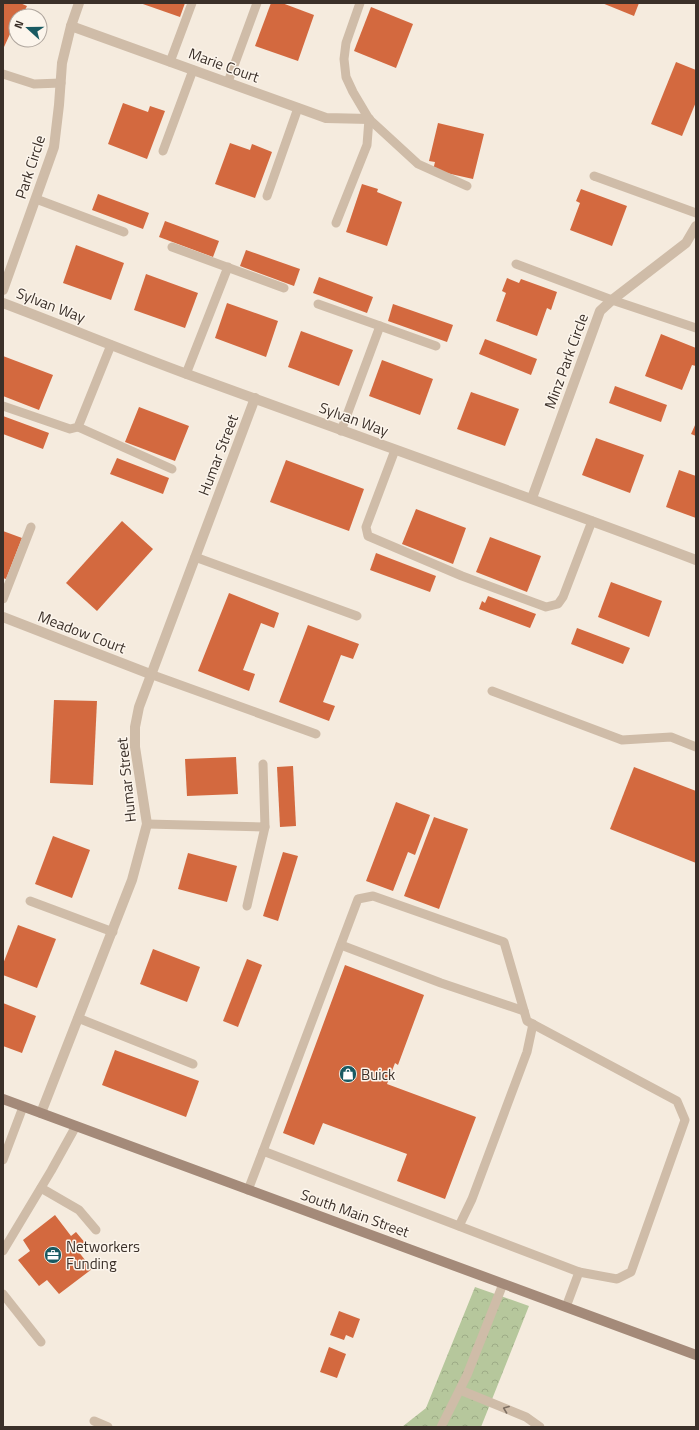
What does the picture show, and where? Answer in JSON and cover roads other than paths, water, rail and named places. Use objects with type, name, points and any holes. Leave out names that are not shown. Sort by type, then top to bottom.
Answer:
[{"type":"main road","name":"South Main Street","points":[[3,1099],[696,1355]]},
{"type":"street","name":"Park Circle","points":[[3,290],[54,147],[62,63],[70,26],[79,3]]},
{"type":"street","name":"Marie Court","points":[[70,26],[326,118],[369,119]]},
{"type":"street","name":"Minz Park Circle","points":[[532,498],[600,311],[686,243],[696,226]]},
{"type":"street","name":"Sylvan Way","points":[[3,303],[186,374],[255,398],[341,431],[532,498],[696,560]]},
{"type":"street","name":"Humar Street","points":[[41,1113],[113,932],[132,880],[147,824],[135,747],[135,727],[139,707],[150,674],[255,398]]},
{"type":"street","name":"Meadow Court","points":[[3,617],[150,674]]},
{"type":"lane","points":[[170,62],[192,3]]},
{"type":"lane","points":[[228,82],[257,3]]},
{"type":"lane","points":[[360,3],[346,43],[344,60],[346,77],[353,92],[369,119],[418,164],[467,186]]},
{"type":"lane","points":[[163,151],[193,70]]},
{"type":"lane","points":[[3,74],[34,84],[61,82]]},
{"type":"lane","points":[[267,196],[298,108]]},
{"type":"lane","points":[[336,223],[367,145],[369,119]]},
{"type":"lane","points":[[594,176],[696,213]]},
{"type":"lane","points":[[36,200],[124,232]]},
{"type":"lane","points":[[172,247],[284,288]]},
{"type":"lane","points":[[516,264],[612,300],[696,328]]},
{"type":"lane","points":[[186,374],[228,267]]},
{"type":"lane","points":[[318,304],[436,346]]},
{"type":"lane","points":[[341,431],[380,326]]},
{"type":"lane","points":[[78,427],[111,345]]},
{"type":"lane","points":[[3,406],[70,429],[78,427],[172,469]]},
{"type":"lane","points":[[395,450],[366,527],[368,536],[462,576],[546,607],[558,604],[563,597],[592,521]]},
{"type":"lane","points":[[3,599],[31,527]]},
{"type":"lane","points":[[195,557],[357,616]]},
{"type":"lane","points":[[150,674],[316,734]]},
{"type":"lane","points":[[492,691],[622,740],[671,737],[696,747]]},
{"type":"lane","points":[[247,906],[265,827],[263,764]]},
{"type":"lane","points":[[147,824],[265,827]]},
{"type":"lane","points":[[248,1190],[358,899],[373,896],[504,942],[527,1020],[677,1101],[685,1120],[630,1272],[617,1279],[579,1272],[263,1151]]},
{"type":"lane","points":[[30,901],[113,932]]},
{"type":"lane","points":[[341,945],[441,983],[524,1011]]},
{"type":"lane","points":[[78,1018],[193,1064]]},
{"type":"lane","points":[[459,1226],[472,1199],[527,1052],[533,1024]]},
{"type":"lane","points":[[3,1160],[23,1107]]},
{"type":"lane","points":[[3,1252],[76,1126]]},
{"type":"lane","points":[[41,1188],[79,1210],[96,1230]]},
{"type":"lane","points":[[566,1307],[579,1272]]},
{"type":"lane","points":[[441,1427],[467,1375],[503,1284]]},
{"type":"lane","points":[[3,1294],[41,1342]]},
{"type":"lane","points":[[460,1390],[526,1417],[540,1427]]},
{"type":"lane","points":[[94,1421],[108,1427]]},
{"type":"place","name":"Buick","points":[[348,1074]]},
{"type":"place","name":"Networkers Funding","points":[[53,1255]]}]
